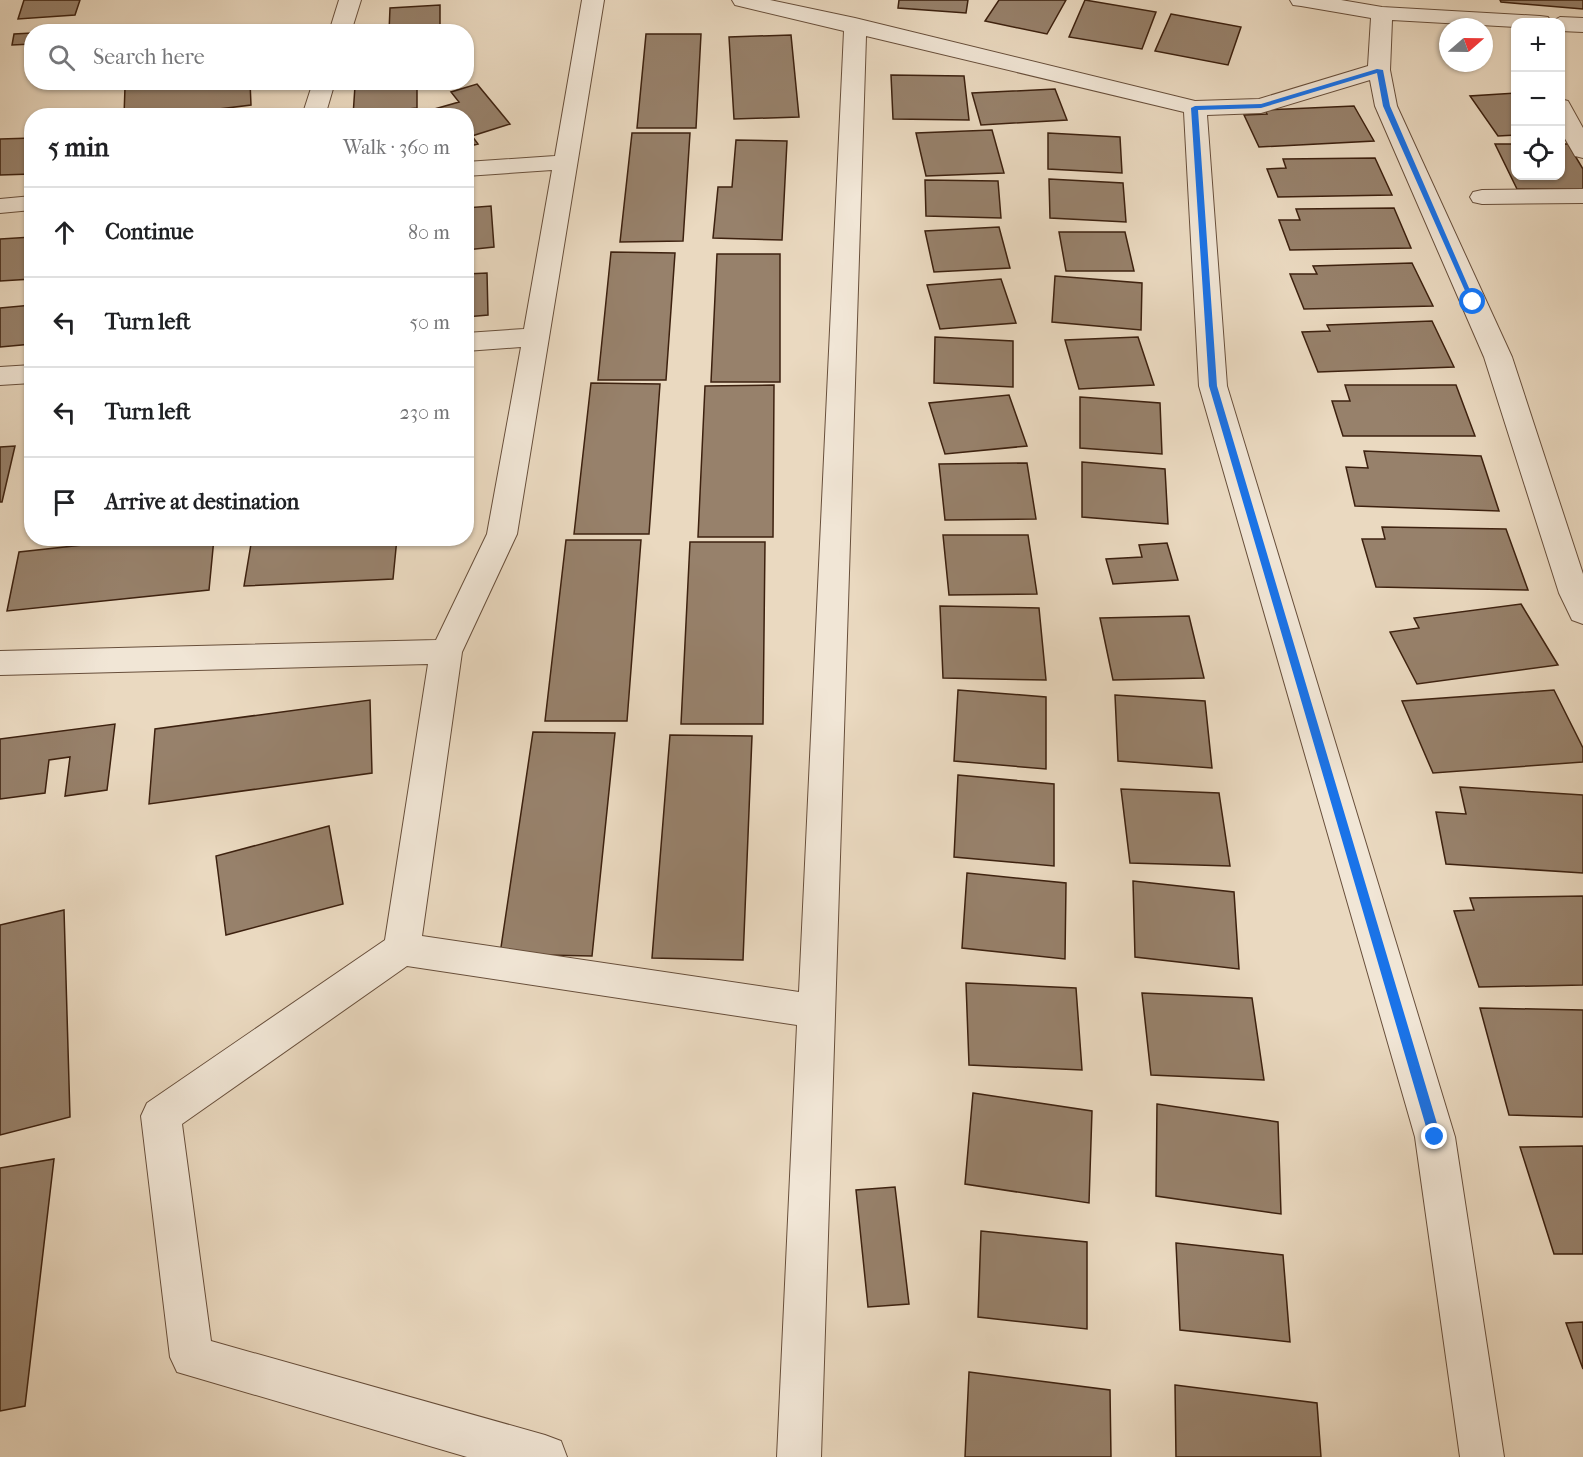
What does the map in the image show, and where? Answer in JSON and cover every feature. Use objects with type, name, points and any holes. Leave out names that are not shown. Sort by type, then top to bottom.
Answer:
[{"type":"street","points":[[342,24],[350,0]]},
{"type":"street","points":[[402,949],[446,652],[502,534],[593,0]]},
{"type":"street","points":[[743,0],[1195,108],[1261,106],[1379,70]]},
{"type":"street","points":[[1300,0],[1382,13],[1511,20]]},
{"type":"street","points":[[1382,13],[1379,70],[1386,106],[1498,357],[1574,593],[1583,612]]},
{"type":"street","points":[[1565,24],[1583,25]]},
{"type":"street","points":[[799,1457],[855,25]]},
{"type":"street","points":[[316,108],[321,90]]},
{"type":"street","points":[[1195,108],[1213,386],[1435,1137],[1482,1457]]},
{"type":"street","points":[[1565,116],[1583,151]]},
{"type":"street","points":[[474,169],[565,162]]},
{"type":"street","points":[[1482,196],[1583,196]]},
{"type":"street","points":[[0,206],[24,204]]},
{"type":"street","points":[[474,341],[535,337]]},
{"type":"street","points":[[0,376],[24,374]]},
{"type":"street","points":[[0,663],[446,652]]},
{"type":"street","points":[[545,1457],[192,1358],[161,1116],[402,949],[816,1011]]},
{"type":"building","points":[[24,0],[80,0],[75,15],[18,19]]},
{"type":"building","points":[[899,0],[968,0],[966,13],[898,8]]},
{"type":"building","points":[[999,0],[1066,0],[1047,34],[985,21]]},
{"type":"building","points":[[1085,0],[1156,12],[1142,49],[1069,37]]},
{"type":"building","points":[[1500,0],[1583,0],[1583,9],[1501,2]]},
{"type":"building","points":[[440,5],[440,24],[389,24],[390,8]]},
{"type":"building","points":[[1171,14],[1241,27],[1228,65],[1155,51]]},
{"type":"building","points":[[24,33],[24,44],[12,45],[14,34]]},
{"type":"building","points":[[646,34],[701,34],[696,128],[637,128]]},
{"type":"building","points":[[791,35],[799,117],[734,119],[729,37]]},
{"type":"building","points":[[891,75],[964,76],[969,120],[893,119]]},
{"type":"building","points":[[477,84],[510,124],[474,135],[474,108],[438,108],[459,102],[451,92],[474,90],[474,85]]},
{"type":"building","points":[[1055,89],[1067,120],[981,125],[972,93]]},
{"type":"building","points":[[125,90],[250,90],[251,105],[227,108],[124,108]]},
{"type":"building","points":[[355,90],[417,90],[417,108],[354,108]]},
{"type":"building","points":[[1511,93],[1511,135],[1498,136],[1470,96]]},
{"type":"building","points":[[1354,106],[1374,141],[1259,147],[1244,115],[1267,114],[1265,110]]},
{"type":"building","points":[[992,130],[1004,173],[926,176],[916,133]]},
{"type":"building","points":[[632,133],[690,133],[683,241],[620,242]]},
{"type":"building","points":[[1048,133],[1120,137],[1122,173],[1048,169]]},
{"type":"building","points":[[24,138],[24,174],[0,175],[0,139]]},
{"type":"building","points":[[736,140],[787,141],[782,240],[713,238],[718,187],[732,187]]},
{"type":"building","points":[[1495,144],[1511,144],[1511,177]]},
{"type":"building","points":[[1565,144],[1568,144],[1583,169],[1583,189],[1517,189],[1513,180],[1565,180]]},
{"type":"building","points":[[1375,158],[1392,195],[1278,197],[1267,169],[1286,168],[1283,159]]},
{"type":"building","points":[[1049,179],[1123,183],[1126,222],[1050,218]]},
{"type":"building","points":[[925,180],[998,181],[1001,218],[926,216]]},
{"type":"building","points":[[491,206],[494,247],[474,249],[474,207]]},
{"type":"building","points":[[1394,208],[1411,248],[1290,250],[1279,220],[1300,220],[1296,209]]},
{"type":"building","points":[[999,227],[1010,268],[934,272],[925,231]]},
{"type":"building","points":[[1059,232],[1125,232],[1134,271],[1066,271]]},
{"type":"building","points":[[24,238],[24,280],[0,281],[0,239]]},
{"type":"building","points":[[611,252],[675,253],[666,380],[598,380]]},
{"type":"building","points":[[717,254],[780,254],[780,382],[711,382]]},
{"type":"building","points":[[1412,263],[1433,306],[1304,309],[1290,274],[1317,274],[1313,266]]},
{"type":"building","points":[[487,273],[488,315],[474,316],[474,274]]},
{"type":"building","points":[[1055,276],[1142,283],[1141,330],[1052,322]]},
{"type":"building","points":[[1001,279],[1016,323],[940,329],[927,285]]},
{"type":"building","points":[[24,306],[24,345],[0,347],[0,308]]},
{"type":"building","points":[[1432,321],[1454,367],[1318,372],[1302,332],[1330,331],[1327,325]]},
{"type":"building","points":[[935,337],[1013,341],[1013,387],[934,383]]},
{"type":"building","points":[[1138,337],[1154,385],[1079,389],[1065,340]]},
{"type":"building","points":[[591,383],[660,384],[649,534],[574,534]]},
{"type":"building","points":[[774,385],[773,537],[698,537],[705,386]]},
{"type":"building","points":[[1345,385],[1456,385],[1475,436],[1343,436],[1332,401],[1350,401]]},
{"type":"building","points":[[1009,395],[1027,446],[945,454],[929,403]]},
{"type":"building","points":[[1080,397],[1160,403],[1162,454],[1080,448]]},
{"type":"building","points":[[15,446],[2,502],[0,502],[0,447]]},
{"type":"building","points":[[1364,451],[1481,456],[1499,511],[1355,506],[1346,467],[1368,468]]},
{"type":"building","points":[[1082,462],[1165,469],[1168,524],[1082,517]]},
{"type":"building","points":[[1027,463],[1036,519],[945,520],[939,464]]},
{"type":"building","points":[[1382,527],[1506,529],[1528,590],[1376,587],[1362,539],[1385,539]]},
{"type":"building","points":[[943,535],[1028,535],[1037,594],[949,595]]},
{"type":"building","points":[[566,540],[641,540],[627,721],[545,721]]},
{"type":"building","points":[[690,542],[765,542],[763,724],[681,724]]},
{"type":"building","points":[[1167,543],[1178,580],[1113,584],[1106,559],[1142,557],[1139,545]]},
{"type":"building","points":[[74,546],[213,546],[209,590],[7,611],[19,552]]},
{"type":"building","points":[[251,546],[396,546],[393,579],[244,586]]},
{"type":"building","points":[[1521,604],[1558,665],[1417,684],[1390,632],[1419,628],[1414,618]]},
{"type":"building","points":[[940,606],[1039,608],[1046,680],[943,678]]},
{"type":"building","points":[[1189,616],[1204,678],[1113,680],[1100,618]]},
{"type":"building","points":[[958,690],[1046,697],[1046,769],[954,761]]},
{"type":"building","points":[[1554,690],[1583,748],[1583,762],[1433,773],[1402,701]]},
{"type":"building","points":[[1115,695],[1205,701],[1212,768],[1118,761]]},
{"type":"building","points":[[370,700],[372,773],[149,804],[155,729]]},
{"type":"building","points":[[115,724],[107,790],[65,796],[70,757],[49,760],[45,793],[0,799],[0,739]]},
{"type":"building","points":[[533,732],[615,733],[592,956],[500,954]]},
{"type":"building","points":[[670,735],[752,736],[743,960],[652,958]]},
{"type":"building","points":[[958,775],[1054,784],[1054,866],[954,857]]},
{"type":"building","points":[[1460,787],[1583,795],[1583,873],[1446,864],[1436,812],[1466,814]]},
{"type":"building","points":[[1121,789],[1219,793],[1230,866],[1130,863]]},
{"type":"building","points":[[329,826],[343,904],[226,935],[216,856]]},
{"type":"building","points":[[967,873],[1066,883],[1065,959],[962,948]]},
{"type":"building","points":[[1133,881],[1234,892],[1239,969],[1135,957]]},
{"type":"building","points":[[1583,896],[1583,985],[1479,987],[1454,911],[1474,910],[1470,898]]},
{"type":"building","points":[[64,910],[70,1117],[0,1135],[0,925]]},
{"type":"building","points":[[966,983],[1076,988],[1082,1070],[969,1065]]},
{"type":"building","points":[[1142,993],[1252,998],[1264,1080],[1151,1075]]},
{"type":"building","points":[[1480,1008],[1583,1010],[1583,1117],[1509,1115]]},
{"type":"building","points":[[973,1093],[1092,1111],[1089,1203],[965,1184]]},
{"type":"building","points":[[1157,1104],[1278,1122],[1281,1214],[1156,1196]]},
{"type":"building","points":[[1583,1146],[1583,1254],[1554,1254],[1520,1147]]},
{"type":"building","points":[[54,1159],[25,1406],[0,1411],[0,1168]]},
{"type":"building","points":[[895,1187],[909,1304],[868,1307],[856,1190]]},
{"type":"building","points":[[981,1231],[1087,1242],[1087,1329],[978,1317]]},
{"type":"building","points":[[1176,1243],[1283,1255],[1290,1342],[1180,1330]]},
{"type":"building","points":[[1583,1322],[1583,1369],[1566,1323]]},
{"type":"building","points":[[969,1372],[1110,1390],[1111,1457],[965,1457]]},
{"type":"building","points":[[1175,1385],[1317,1403],[1321,1457],[1176,1457]]},
{"type":"route","points":[[1435,1137],[1213,386],[1195,108],[1261,106],[1379,70],[1386,106],[1473,302]]}]
